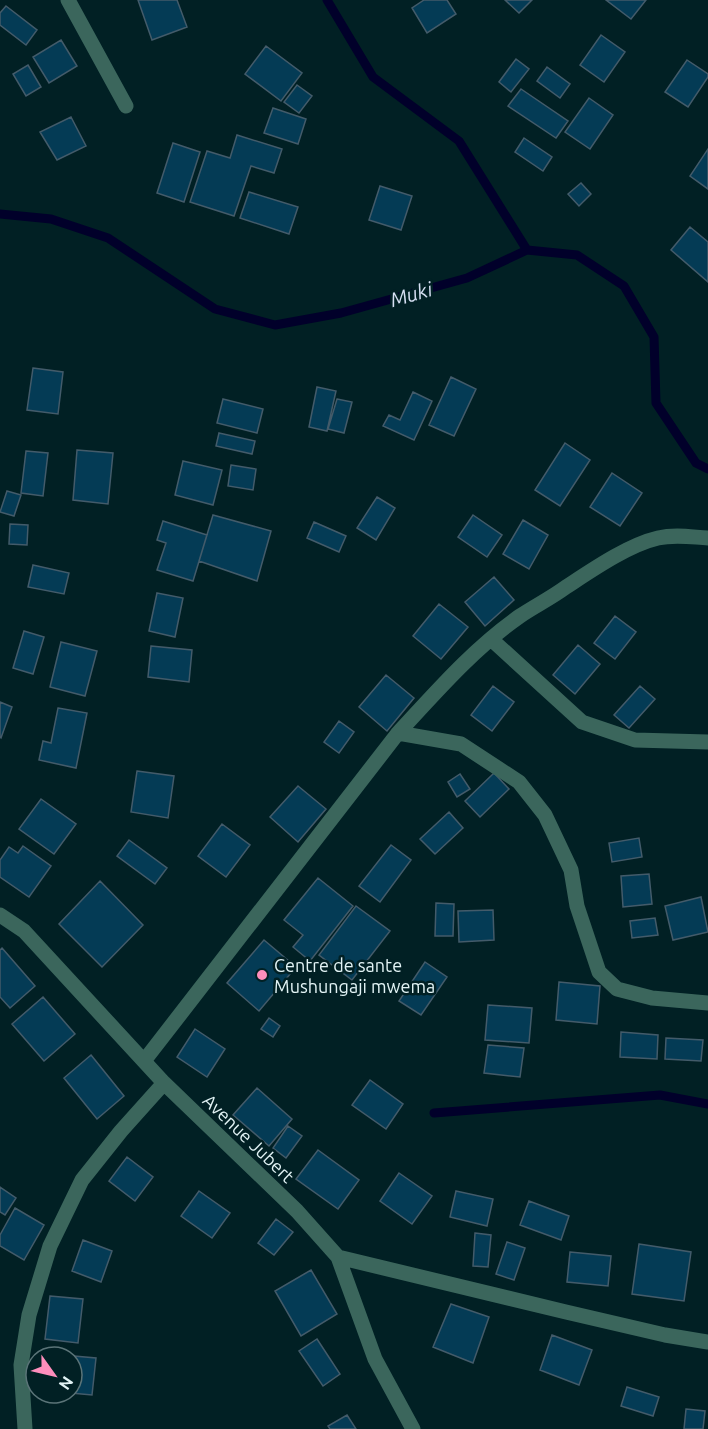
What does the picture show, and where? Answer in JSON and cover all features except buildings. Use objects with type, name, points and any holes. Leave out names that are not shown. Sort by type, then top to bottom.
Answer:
[{"type":"street","points":[[68,0],[126,106]]},
{"type":"street","points":[[144,1061],[398,733],[440,687],[491,639],[520,616],[621,553],[657,538],[679,535],[708,538]]},
{"type":"street","points":[[491,639],[582,722],[635,740],[708,742]]},
{"type":"street","points":[[398,733],[461,744],[519,782],[545,815],[571,870],[577,906],[599,972],[617,989],[652,998],[708,1004]]},
{"type":"street","name":"Avenue Jubert","points":[[0,915],[24,931],[164,1083],[297,1211],[338,1257],[375,1359],[413,1429]]},
{"type":"street","points":[[25,1429],[21,1365],[29,1315],[50,1246],[82,1180],[121,1131],[164,1083]]},
{"type":"street","points":[[338,1257],[577,1315],[665,1335],[708,1342]]},
{"type":"waterway","points":[[327,0],[373,77],[459,141],[527,250]]},
{"type":"waterway","name":"Muki","points":[[0,214],[51,219],[108,238],[215,309],[275,325],[341,313],[467,278],[527,250],[577,255],[624,286],[654,337],[656,403],[696,463],[708,469]]},
{"type":"waterway","points":[[434,1113],[660,1095],[708,1104]]},
{"type":"place","name":"Centre de sante Mushungaji mwema","points":[[262,975]]}]
